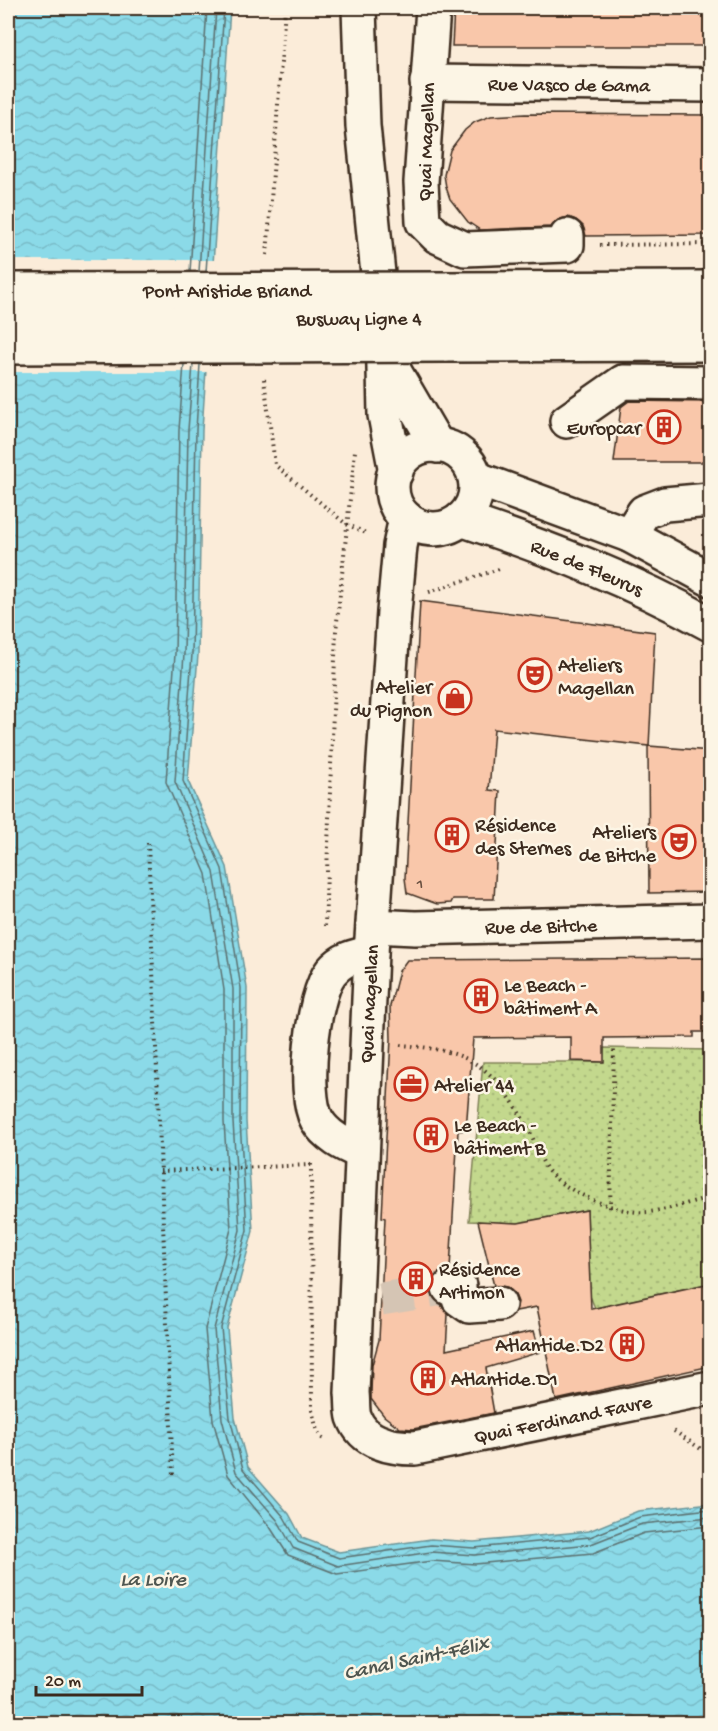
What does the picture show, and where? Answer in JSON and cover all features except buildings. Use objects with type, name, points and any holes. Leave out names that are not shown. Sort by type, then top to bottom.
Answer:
[{"type":"main road","points":[[359,8],[363,126],[384,354],[385,415],[396,472],[393,491],[395,501],[406,518],[427,529],[439,529],[461,519],[474,500],[475,478],[472,468],[458,453],[438,446],[413,452],[396,472]]},
{"type":"main road","name":"Quai Magellan","points":[[433,8],[421,182],[423,222],[437,236],[465,249],[567,241]]},
{"type":"main road","name":"Rue Vasco de Gama","points":[[427,82],[711,85]]},
{"type":"main road","points":[[8,347],[445,317],[711,288]]},
{"type":"main road","name":"Pont Aristide Briand","points":[[8,290],[445,317]]},
{"type":"main road","name":"Busway Ligne 4","points":[[8,319],[711,316]]},
{"type":"main road","points":[[445,317],[711,345]]},
{"type":"main road","points":[[384,354],[438,446]]},
{"type":"main road","points":[[567,420],[623,382],[711,383]]},
{"type":"main road","points":[[475,478],[629,535],[711,579]]},
{"type":"main road","points":[[609,573],[644,512],[665,504],[711,500]]},
{"type":"main road","name":"Quai Magellan","points":[[406,518],[399,546],[394,612],[360,1152],[368,1301],[352,1392],[354,1418],[370,1439],[394,1448],[415,1448]]},
{"type":"main road","name":"Rue de Fleurus","points":[[461,519],[609,573],[711,624]]},
{"type":"main road","name":"Rue de Bitche","points":[[310,1105],[313,1025],[323,986],[329,974],[372,940],[415,928],[711,921]]},
{"type":"main road","points":[[310,1105],[317,1121],[326,1132],[344,1145],[360,1152]]},
{"type":"main road","points":[[449,1288],[459,1286],[459,1299],[469,1306],[499,1304]]},
{"type":"main road","name":"Quai Ferdinand Favre","points":[[415,1448],[711,1388]]},
{"type":"path","points":[[267,260],[285,8]]},
{"type":"path","points":[[567,241],[711,244]]},
{"type":"path","points":[[263,372],[275,465],[345,524]]},
{"type":"path","points":[[325,926],[335,654],[350,487]]},
{"type":"path","points":[[425,593],[500,569]]},
{"type":"path","points":[[148,843],[173,1478]]},
{"type":"path","points":[[393,1045],[446,1050],[477,1064],[508,1093],[547,1169],[578,1192],[610,1208],[648,1212],[711,1197]]},
{"type":"path","points":[[610,1208],[614,1048]]},
{"type":"path","points":[[310,1105],[312,1410],[317,1431],[326,1444]]},
{"type":"path","points":[[160,1171],[311,1165]]},
{"type":"path","points":[[672,1430],[711,1455]]},
{"type":"green space","points":[[604,1048],[710,1050],[710,1249],[706,1249],[706,1284],[595,1308],[590,1296],[587,1210],[518,1223],[469,1221],[483,1062],[603,1062]]},
{"type":"water","name":"La Loire","points":[[8,8],[230,8],[202,430],[198,655],[188,781],[227,867],[247,988],[246,1121],[253,1231],[227,1328],[235,1418],[248,1467],[289,1514],[302,1538],[339,1552],[431,1539],[474,1542],[589,1531],[638,1511],[710,1503],[710,1723],[8,1724]]},
{"type":"pier","points":[[8,260],[216,260],[209,372],[8,372]]},
{"type":"tunnel","points":[[381,1299],[449,1288]]},
{"type":"place","name":"Europcar","points":[[664,427]]},
{"type":"place","name":"Ateliers Magellan","points":[[535,675]]},
{"type":"place","name":"Atelier du Pignon","points":[[455,698]]},
{"type":"place","name":"Résidence des Sternes","points":[[452,835]]},
{"type":"place","name":"Ateliers de Bitche","points":[[679,842]]},
{"type":"place","name":"Le Beach - bâtiment A","points":[[481,996]]},
{"type":"place","name":"Atelier 44","points":[[411,1084]]},
{"type":"place","name":"Le Beach - bâtiment B","points":[[431,1135]]},
{"type":"place","name":"Résidence Artimon","points":[[416,1279]]},
{"type":"place","name":"Atlantide.D2","points":[[627,1344]]},
{"type":"place","name":"Atlantide.D1","points":[[428,1378]]},
{"type":"water label","name":"Canal Saint-Félix","points":[[416,1657]]}]
